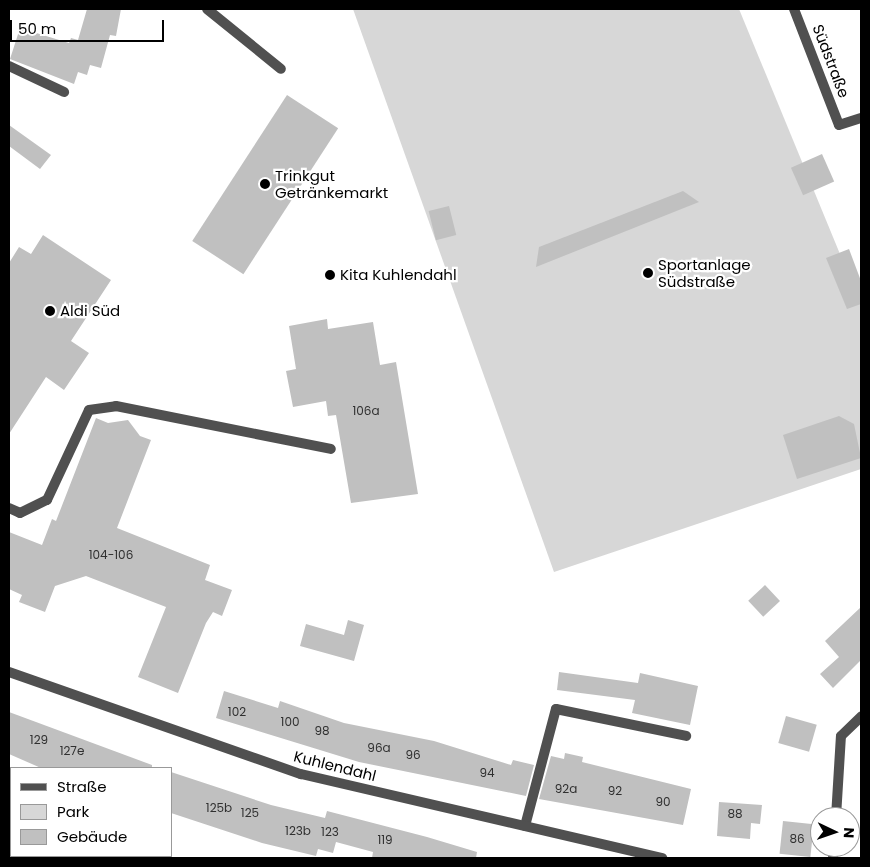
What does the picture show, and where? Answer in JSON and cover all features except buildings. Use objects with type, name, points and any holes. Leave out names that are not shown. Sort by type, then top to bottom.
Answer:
[{"type":"street","points":[[207,9],[281,69]]},
{"type":"street","name":"Südstraße","points":[[794,9],[840,125],[861,118]]},
{"type":"street","points":[[9,66],[64,92]]},
{"type":"street","points":[[9,508],[20,513],[47,500],[90,410],[116,406],[331,449]]},
{"type":"street","name":"Kuhlendahl","points":[[9,672],[301,774],[662,858]]},
{"type":"street","points":[[525,826],[556,709],[686,736]]},
{"type":"street","points":[[837,807],[841,736],[861,716]]},
{"type":"green space","name":"Sportanlage Südstraße","points":[[353,9],[739,9],[861,305],[861,469],[554,572]]},
{"type":"place","name":"Trinkgut Getränkemarkt","points":[[265,184]]},
{"type":"place","name":"Sportanlage Südstraße","points":[[648,273]]},
{"type":"place","name":"Kita Kuhlendahl","points":[[330,275]]},
{"type":"place","name":"Aldi Süd","points":[[50,311]]}]
